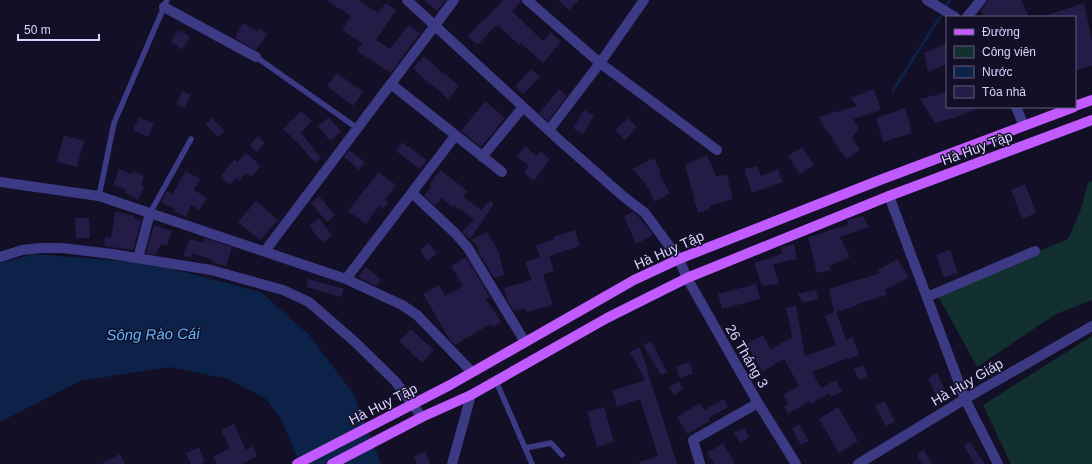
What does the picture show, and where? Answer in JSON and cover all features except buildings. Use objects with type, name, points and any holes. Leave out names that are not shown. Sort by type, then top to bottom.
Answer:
[{"type":"main road","name":"Hà Huy Tập","points":[[1076,106],[1092,100]]},
{"type":"main road","name":"Hà Huy Tập","points":[[297,464],[472,372],[634,280],[679,259],[887,177],[1071,108]]},
{"type":"main road","name":"Hà Huy Tập","points":[[332,464],[422,417],[471,395],[607,318],[687,278],[889,196],[1092,120]]},
{"type":"street","name":"26 Tháng 3","points":[[407,0],[523,107],[624,197],[645,213],[679,259],[687,278],[758,403],[796,464]]},
{"type":"street","points":[[265,251],[454,0]]},
{"type":"street","points":[[528,0],[600,63],[717,150]]},
{"type":"street","points":[[549,130],[600,63],[644,0]]},
{"type":"street","points":[[927,0],[953,16]]},
{"type":"street","points":[[968,16],[981,0]]},
{"type":"street","points":[[165,3],[256,56]]},
{"type":"street","points":[[390,84],[502,172]]},
{"type":"street","points":[[482,157],[523,107]]},
{"type":"street","points":[[1016,108],[1024,126]]},
{"type":"street","points":[[346,279],[455,136]]},
{"type":"street","points":[[0,182],[99,196],[346,279],[402,304],[417,315],[472,372]]},
{"type":"street","points":[[412,193],[468,248],[525,342]]},
{"type":"street","points":[[889,196],[965,399],[998,464]]},
{"type":"street","points":[[138,258],[150,213]]},
{"type":"street","points":[[0,257],[22,250],[62,248],[138,258],[210,270],[276,288],[309,302],[370,355],[395,381],[422,417]]},
{"type":"street","points":[[927,297],[1035,251]]},
{"type":"street","name":"Hà Huy Giáp","points":[[858,464],[965,399],[1092,326]]},
{"type":"street","points":[[452,464],[471,395]]},
{"type":"street","points":[[700,464],[693,440],[758,403]]},
{"type":"lane","points":[[99,196],[114,123],[165,3]]},
{"type":"lane","points":[[256,56],[357,128]]},
{"type":"lane","points":[[150,213],[191,138]]},
{"type":"lane","points":[[496,381],[532,464]]},
{"type":"lane","points":[[525,448],[551,443],[562,455]]},
{"type":"green space","points":[[1092,181],[1092,300],[1056,314],[977,367],[937,294],[1068,239],[1080,212],[1088,183]]},
{"type":"green space","points":[[1092,336],[1092,464],[1011,464],[983,405]]},
{"type":"water","name":"Sông Rào Cái","points":[[34,254],[149,263],[261,292],[309,335],[353,393],[381,464],[300,464],[280,417],[265,398],[228,379],[169,367],[80,381],[0,422],[0,263]]},
{"type":"waterway","points":[[946,7],[950,0]]},
{"type":"waterway","points":[[893,90],[940,17]]}]
